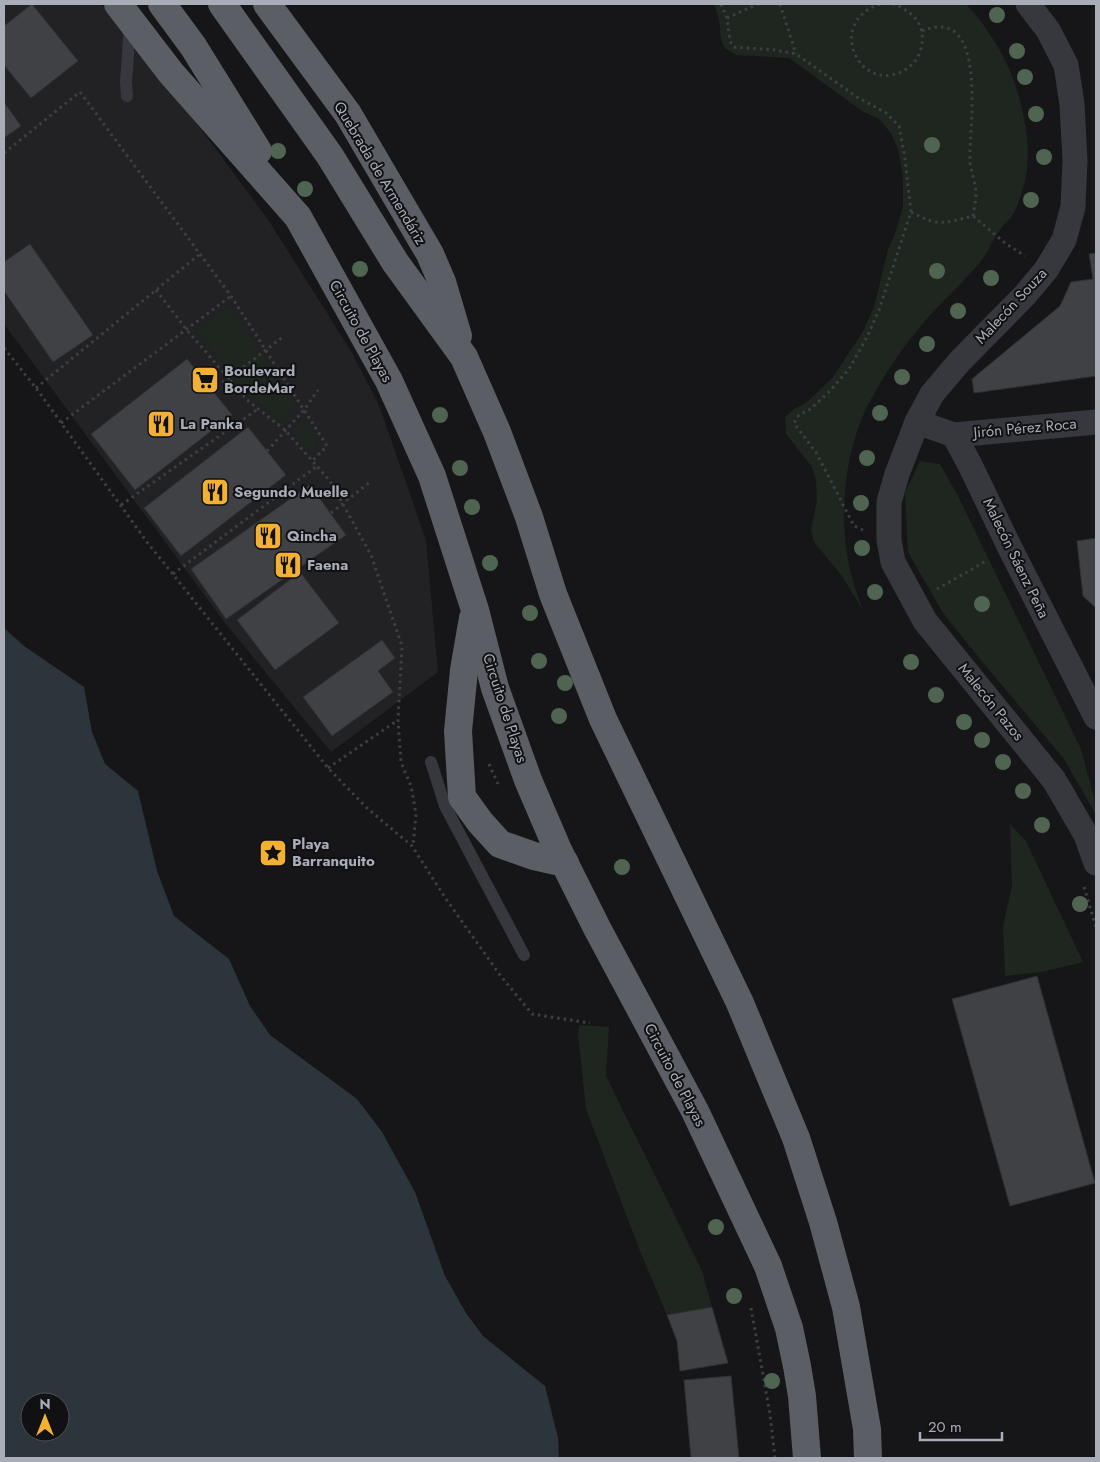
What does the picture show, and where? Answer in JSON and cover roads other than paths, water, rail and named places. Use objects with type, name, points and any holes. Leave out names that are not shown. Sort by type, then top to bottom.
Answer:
[{"type":"highway","points":[[162,4],[193,46],[298,217]]},
{"type":"highway","points":[[222,4],[330,156],[395,262],[464,357],[497,432],[529,517],[553,594],[603,719],[740,1002],[796,1138],[823,1222],[846,1307],[866,1429],[868,1458]]},
{"type":"highway","name":"Quebrada de Armendáriz","points":[[267,4],[348,114],[430,254],[442,282],[464,357]]},
{"type":"highway","name":"Circuito de Playas","points":[[124,12],[171,73],[298,217],[389,381],[432,476],[475,610],[495,688],[528,780],[565,863],[597,928],[695,1111],[768,1266],[789,1328],[797,1366],[802,1396],[807,1458]]},
{"type":"highway","points":[[475,610],[464,670],[453,802],[480,822],[500,844],[534,856],[565,863]]},
{"type":"street","name":"Malecón Souza","points":[[889,540],[889,502],[896,474],[917,422],[932,394],[960,361],[1025,295],[1046,270],[1064,240],[1073,207],[1075,160],[1072,104],[1066,65],[1048,30],[1028,4]]},
{"type":"street","points":[[917,422],[954,435]]},
{"type":"street","name":"Jirón Pérez Roca","points":[[954,435],[1096,422]]},
{"type":"street","name":"Malecón Sáenz Peña","points":[[954,435],[1096,717]]},
{"type":"street","name":"Malecón Pazos","points":[[889,540],[893,562],[925,621],[1054,780],[1086,836],[1096,862]]},
{"type":"lane","points":[[124,12],[127,96]]},
{"type":"lane","points":[[431,762],[453,802],[524,955]]},
{"type":"place","name":"Boulevard BordeMar","points":[[205,380]]},
{"type":"place","name":"La Panka","points":[[161,424]]},
{"type":"place","name":"Segundo Muelle","points":[[215,492]]},
{"type":"place","name":"Qincha","points":[[268,536]]},
{"type":"place","name":"Faena","points":[[288,565]]},
{"type":"place","name":"Playa Barranquito","points":[[273,853]]}]
